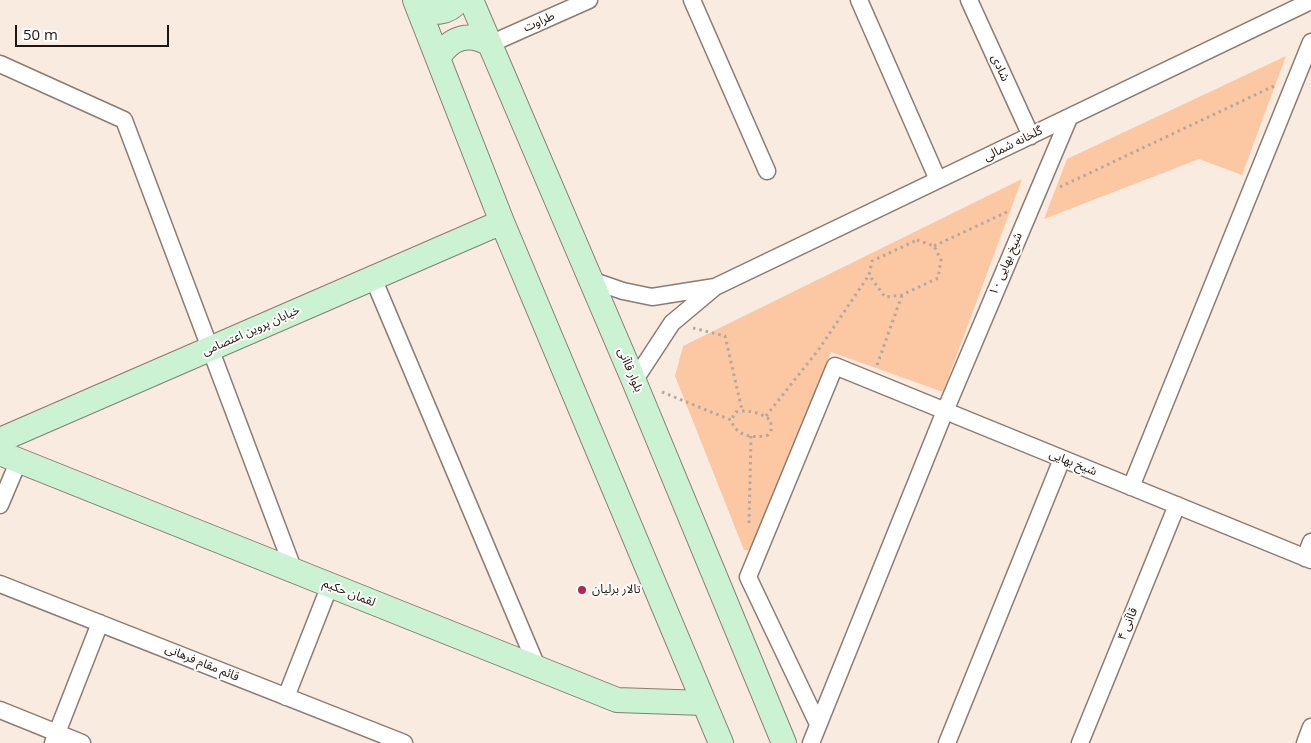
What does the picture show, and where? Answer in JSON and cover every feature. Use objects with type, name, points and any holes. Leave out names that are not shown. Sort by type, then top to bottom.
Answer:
[{"type":"main road","points":[[416,3],[426,11],[443,12],[451,8],[459,0]]},
{"type":"main road","name":"بلوار قاآنی","points":[[471,0],[634,381],[784,743]]},
{"type":"main road","points":[[416,3],[439,57],[502,222],[721,743]]},
{"type":"main road","points":[[439,57],[444,49],[461,38],[481,39],[490,44]]},
{"type":"main road","name":"خیابان پروین اعتصامی","points":[[0,440],[502,222]]},
{"type":"main road","name":"لقمان حکیم","points":[[9,456],[617,700],[704,703]]},
{"type":"street","name":"طراوت","points":[[490,44],[589,0]]},
{"type":"street","points":[[692,0],[767,171]]},
{"type":"street","points":[[859,0],[938,180]]},
{"type":"street","name":"شادی","points":[[969,0],[1031,136]]},
{"type":"street","name":"گلخانه شمالی","points":[[715,287],[1311,1]]},
{"type":"street","points":[[1131,487],[1311,42]]},
{"type":"street","points":[[0,64],[124,120],[294,571]]},
{"type":"street","name":"شیخ بهایی ۱۰","points":[[811,743],[945,411],[1069,118]]},
{"type":"street","points":[[374,278],[538,669]]},
{"type":"street","points":[[591,280],[623,291],[652,297],[715,287]]},
{"type":"street","points":[[634,381],[672,323],[715,287]]},
{"type":"street","name":"شیخ بهایی","points":[[818,724],[748,577],[836,366],[1131,487],[1309,553]]},
{"type":"street","points":[[0,505],[9,456]]},
{"type":"street","points":[[947,743],[1062,459]]},
{"type":"street","name":"قاآنی ۴","points":[[1080,743],[1177,505]]},
{"type":"street","name":"قائم مقام فرهانی","points":[[0,584],[404,743]]},
{"type":"street","points":[[286,696],[330,585]]},
{"type":"street","points":[[55,738],[100,623]]},
{"type":"street","points":[[0,710],[55,738],[82,743]]},
{"type":"street","points":[[1304,743],[1311,727]]},
{"type":"path","points":[[766,416],[819,349],[869,274],[872,261],[917,240],[934,246],[1298,75]]},
{"type":"path","points":[[869,274],[885,297],[902,295],[938,278],[940,260],[934,246]]},
{"type":"path","points":[[871,381],[902,295]]},
{"type":"path","points":[[672,323],[725,336],[742,410]]},
{"type":"path","points":[[634,381],[731,420]]},
{"type":"path","points":[[742,410],[766,416],[771,422],[771,430],[768,435],[751,436],[740,434],[734,430],[731,420],[736,412],[742,410]]},
{"type":"path","points":[[749,530],[751,436]]},
{"type":"shaded area","points":[[1286,56],[1242,175],[1199,159],[1044,219],[1067,159]]},
{"type":"shaded area","points":[[1022,179],[943,392],[831,352],[754,551],[744,550],[675,376],[683,346]]},
{"type":"place","name":"تالار برلیان","points":[[582,590]]}]
